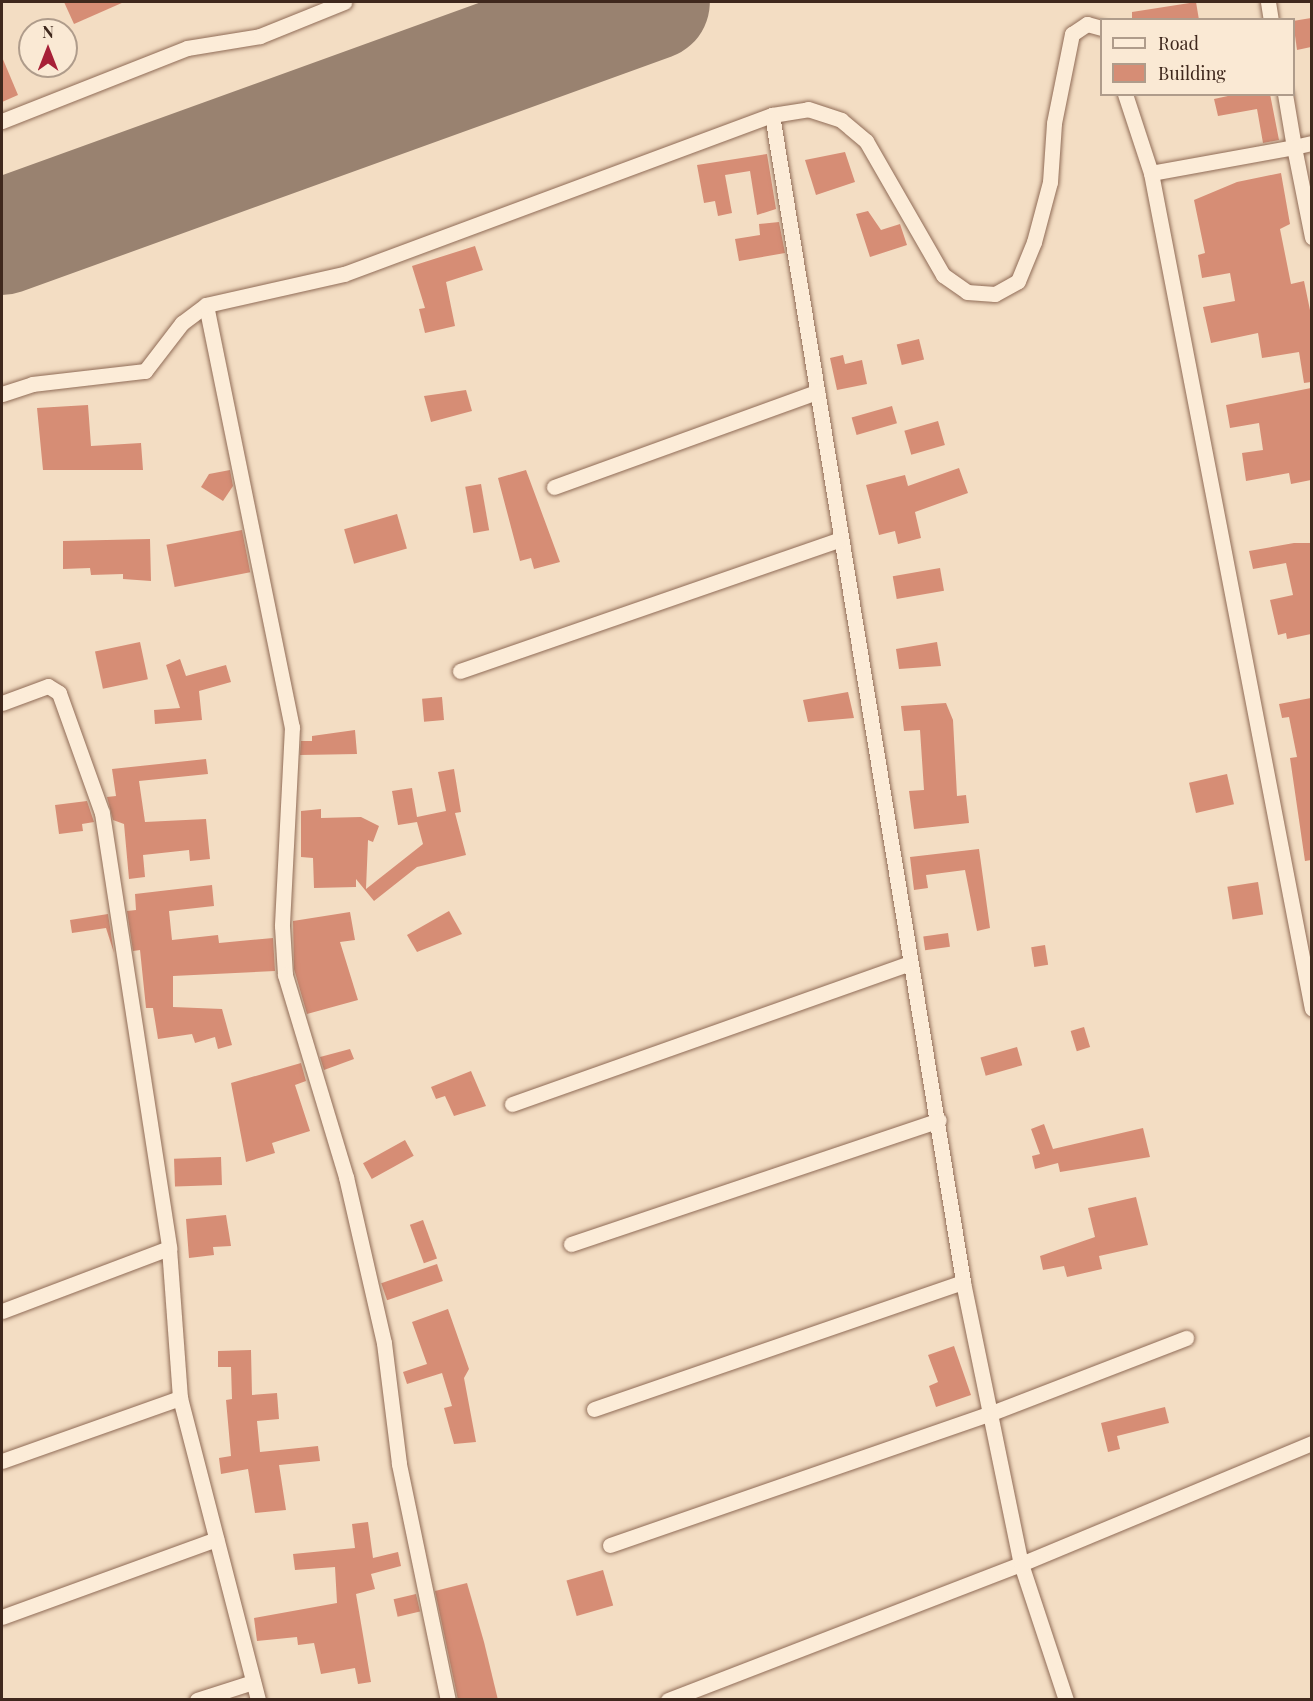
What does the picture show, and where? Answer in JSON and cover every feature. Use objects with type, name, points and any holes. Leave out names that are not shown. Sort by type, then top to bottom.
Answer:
[{"type":"street","points":[[2,121],[188,48],[260,36],[344,2]]},
{"type":"street","points":[[1268,2],[1271,18]]},
{"type":"street","points":[[2,394],[32,384],[145,371],[182,323],[206,305],[344,274],[772,115],[808,109],[841,120],[866,141],[944,275],[967,292],[996,294],[1018,281],[1034,242],[1050,182],[1054,123],[1072,34],[1087,24],[1100,28]]},
{"type":"street","points":[[1126,96],[1151,173],[1311,1009]]},
{"type":"street","points":[[1285,96],[1311,237]]},
{"type":"street","points":[[772,115],[910,963],[939,1120],[963,1282],[994,1412],[1021,1564],[1066,1700]]},
{"type":"street","points":[[1151,173],[1311,143]]},
{"type":"street","points":[[206,305],[292,727],[282,926],[285,975],[345,1177],[384,1343],[399,1464],[448,1700]]},
{"type":"street","points":[[554,487],[817,392]]},
{"type":"street","points":[[460,671],[840,539]]},
{"type":"street","points":[[2,704],[48,686],[59,693],[102,813],[169,1248],[180,1398],[258,1700]]},
{"type":"street","points":[[512,1104],[910,963]]},
{"type":"street","points":[[571,1244],[939,1120]]},
{"type":"street","points":[[2,1311],[169,1248]]},
{"type":"street","points":[[594,1409],[963,1282]]},
{"type":"street","points":[[610,1545],[994,1412],[1186,1338]]},
{"type":"street","points":[[2,1461],[180,1398]]},
{"type":"street","points":[[668,1700],[1021,1564],[1311,1443]]},
{"type":"street","points":[[2,1617],[216,1539]]},
{"type":"street","points":[[197,1700],[253,1682]]},
{"type":"building","points":[[64,2],[124,2],[78,22],[78,18],[71,18]]},
{"type":"building","points":[[1196,2],[1199,18],[1132,18],[1132,12]]},
{"type":"building","points":[[1311,18],[1311,47],[1297,50],[1295,21]]},
{"type":"building","points":[[2,57],[18,95],[2,102]]},
{"type":"building","points":[[1228,96],[1270,96],[1279,140],[1263,143],[1257,109],[1218,116],[1214,99]]},
{"type":"building","points":[[845,152],[855,182],[816,195],[805,160]]},
{"type":"building","points":[[767,154],[776,209],[757,215],[750,171],[725,175],[732,213],[718,216],[715,201],[704,203],[697,165]]},
{"type":"building","points":[[1281,173],[1290,224],[1280,229],[1291,284],[1304,281],[1311,315],[1311,382],[1304,383],[1299,352],[1262,358],[1258,333],[1211,343],[1203,307],[1235,301],[1230,273],[1202,278],[1198,255],[1205,253],[1194,200],[1237,182]]},
{"type":"building","points":[[868,211],[881,230],[900,224],[907,245],[870,257],[856,214]]},
{"type":"building","points":[[779,222],[785,253],[739,261],[735,239],[760,235],[759,224]]},
{"type":"building","points":[[475,246],[483,270],[446,282],[455,326],[425,333],[419,309],[425,308],[412,266]]},
{"type":"building","points":[[919,339],[924,359],[902,365],[897,345]]},
{"type":"building","points":[[843,355],[845,364],[862,360],[867,384],[837,390],[830,358]]},
{"type":"building","points":[[1311,388],[1311,480],[1291,484],[1289,473],[1246,481],[1242,453],[1263,450],[1259,423],[1230,428],[1226,405]]},
{"type":"building","points":[[466,390],[472,411],[431,422],[424,396]]},
{"type":"building","points":[[88,405],[91,446],[141,443],[143,470],[43,470],[37,408]]},
{"type":"building","points":[[892,406],[897,423],[857,435],[852,418]]},
{"type":"building","points":[[938,421],[945,445],[911,455],[904,431]]},
{"type":"building","points":[[959,468],[968,493],[915,512],[921,538],[898,544],[895,531],[879,535],[866,485],[905,475],[908,486]]},
{"type":"building","points":[[230,470],[233,486],[223,501],[201,487],[209,474]]},
{"type":"building","points":[[526,470],[560,562],[534,569],[531,558],[520,561],[498,478]]},
{"type":"building","points":[[481,484],[489,530],[473,533],[465,487]]},
{"type":"building","points":[[397,514],[407,549],[354,564],[344,529]]},
{"type":"building","points":[[242,530],[250,572],[175,587],[166,545]]},
{"type":"building","points":[[150,539],[151,581],[123,579],[123,574],[91,575],[90,568],[63,569],[63,541]]},
{"type":"building","points":[[1294,543],[1311,543],[1311,634],[1287,639],[1286,633],[1278,635],[1270,600],[1293,595],[1286,563],[1253,569],[1249,551]]},
{"type":"building","points":[[940,568],[944,591],[897,599],[893,576]]},
{"type":"building","points":[[140,642],[148,679],[103,689],[95,652]]},
{"type":"building","points":[[937,642],[941,666],[899,669],[896,649]]},
{"type":"building","points":[[180,659],[186,676],[226,665],[231,682],[199,691],[202,720],[155,724],[154,710],[180,708],[166,665]]},
{"type":"building","points":[[848,692],[854,718],[808,722],[803,700]]},
{"type":"building","points":[[442,697],[444,720],[424,722],[422,699]]},
{"type":"building","points":[[1311,698],[1311,860],[1305,861],[1290,758],[1297,757],[1289,717],[1282,718],[1279,704]]},
{"type":"building","points":[[946,703],[953,720],[957,796],[966,795],[969,823],[914,829],[909,791],[924,790],[920,730],[904,731],[901,706]]},
{"type":"building","points":[[355,730],[357,754],[300,755],[301,741],[312,741],[312,736]]},
{"type":"building","points":[[206,759],[208,774],[139,781],[145,822],[206,819],[210,859],[190,861],[189,850],[143,855],[145,877],[129,879],[124,824],[113,820],[107,797],[116,796],[112,769]]},
{"type":"building","points":[[454,769],[461,812],[455,813],[466,855],[417,867],[374,901],[356,879],[356,887],[314,888],[313,858],[301,857],[301,811],[321,809],[321,818],[361,817],[379,826],[373,842],[368,840],[366,889],[423,844],[417,822],[398,825],[392,791],[412,788],[417,817],[446,811],[438,772]]},
{"type":"building","points":[[1227,774],[1234,804],[1196,813],[1189,783]]},
{"type":"building","points":[[87,801],[94,822],[82,824],[83,831],[59,834],[55,805]]},
{"type":"building","points":[[979,849],[990,928],[977,931],[965,870],[926,875],[928,888],[914,890],[910,857]]},
{"type":"building","points":[[1258,882],[1263,915],[1233,919],[1227,887]]},
{"type":"building","points":[[212,885],[214,906],[169,911],[172,940],[218,935],[219,943],[273,938],[275,971],[173,976],[173,1007],[222,1009],[232,1045],[218,1049],[215,1037],[195,1043],[192,1034],[158,1039],[153,1008],[146,1008],[140,950],[133,951],[127,911],[136,910],[135,894]]},
{"type":"building","points":[[449,911],[462,934],[417,952],[407,935]]},
{"type":"building","points":[[350,912],[355,940],[340,942],[358,1000],[307,1014],[294,969],[293,921]]},
{"type":"building","points":[[108,914],[114,953],[106,928],[72,933],[70,920]]},
{"type":"building","points":[[948,933],[950,947],[925,950],[923,936]]},
{"type":"building","points":[[1045,945],[1048,965],[1034,967],[1031,947]]},
{"type":"building","points":[[1084,1027],[1090,1047],[1077,1051],[1071,1031]]},
{"type":"building","points":[[1017,1047],[1022,1065],[986,1076],[980,1057]]},
{"type":"building","points":[[350,1049],[354,1059],[324,1070],[320,1057]]},
{"type":"building","points":[[301,1063],[306,1081],[295,1085],[310,1131],[272,1143],[275,1153],[246,1162],[231,1083]]},
{"type":"building","points":[[471,1071],[486,1106],[454,1116],[445,1096],[436,1099],[431,1087]]},
{"type":"building","points":[[1044,1124],[1053,1149],[1143,1128],[1150,1157],[1060,1172],[1058,1163],[1035,1169],[1032,1156],[1040,1154],[1031,1129]]},
{"type":"building","points":[[405,1140],[414,1156],[372,1179],[363,1163]]},
{"type":"building","points":[[221,1157],[222,1185],[175,1187],[174,1159]]},
{"type":"building","points":[[1136,1197],[1148,1245],[1099,1256],[1102,1269],[1067,1277],[1064,1266],[1043,1270],[1040,1256],[1095,1237],[1088,1208]]},
{"type":"building","points":[[226,1215],[231,1246],[213,1247],[214,1255],[189,1258],[186,1219]]},
{"type":"building","points":[[423,1220],[437,1259],[424,1263],[410,1225]]},
{"type":"building","points":[[437,1264],[443,1281],[387,1300],[381,1283]]},
{"type":"building","points":[[448,1309],[469,1369],[464,1378],[476,1442],[454,1444],[444,1408],[452,1406],[442,1373],[407,1384],[403,1372],[427,1364],[412,1322]]},
{"type":"building","points":[[954,1346],[971,1395],[936,1407],[929,1386],[938,1382],[928,1355]]},
{"type":"building","points":[[251,1350],[252,1395],[277,1393],[279,1419],[257,1421],[260,1452],[318,1446],[320,1461],[279,1465],[286,1510],[255,1513],[248,1469],[221,1474],[219,1458],[231,1456],[226,1400],[232,1399],[231,1367],[218,1367],[218,1351]]},
{"type":"building","points":[[1165,1407],[1169,1423],[1117,1436],[1120,1449],[1108,1452],[1101,1423]]},
{"type":"building","points":[[368,1522],[373,1558],[398,1552],[401,1566],[371,1574],[375,1589],[356,1594],[371,1682],[358,1684],[355,1668],[321,1674],[314,1643],[298,1645],[297,1637],[257,1641],[254,1618],[337,1603],[335,1567],[295,1570],[293,1554],[355,1548],[352,1524]]},
{"type":"building","points":[[603,1570],[613,1606],[577,1616],[566,1580]]},
{"type":"building","points":[[467,1583],[498,1700],[458,1700],[435,1591]]},
{"type":"building","points":[[416,1594],[420,1612],[398,1617],[394,1599]]},
{"type":"runway","points":[[2,237],[652,2]]}]
